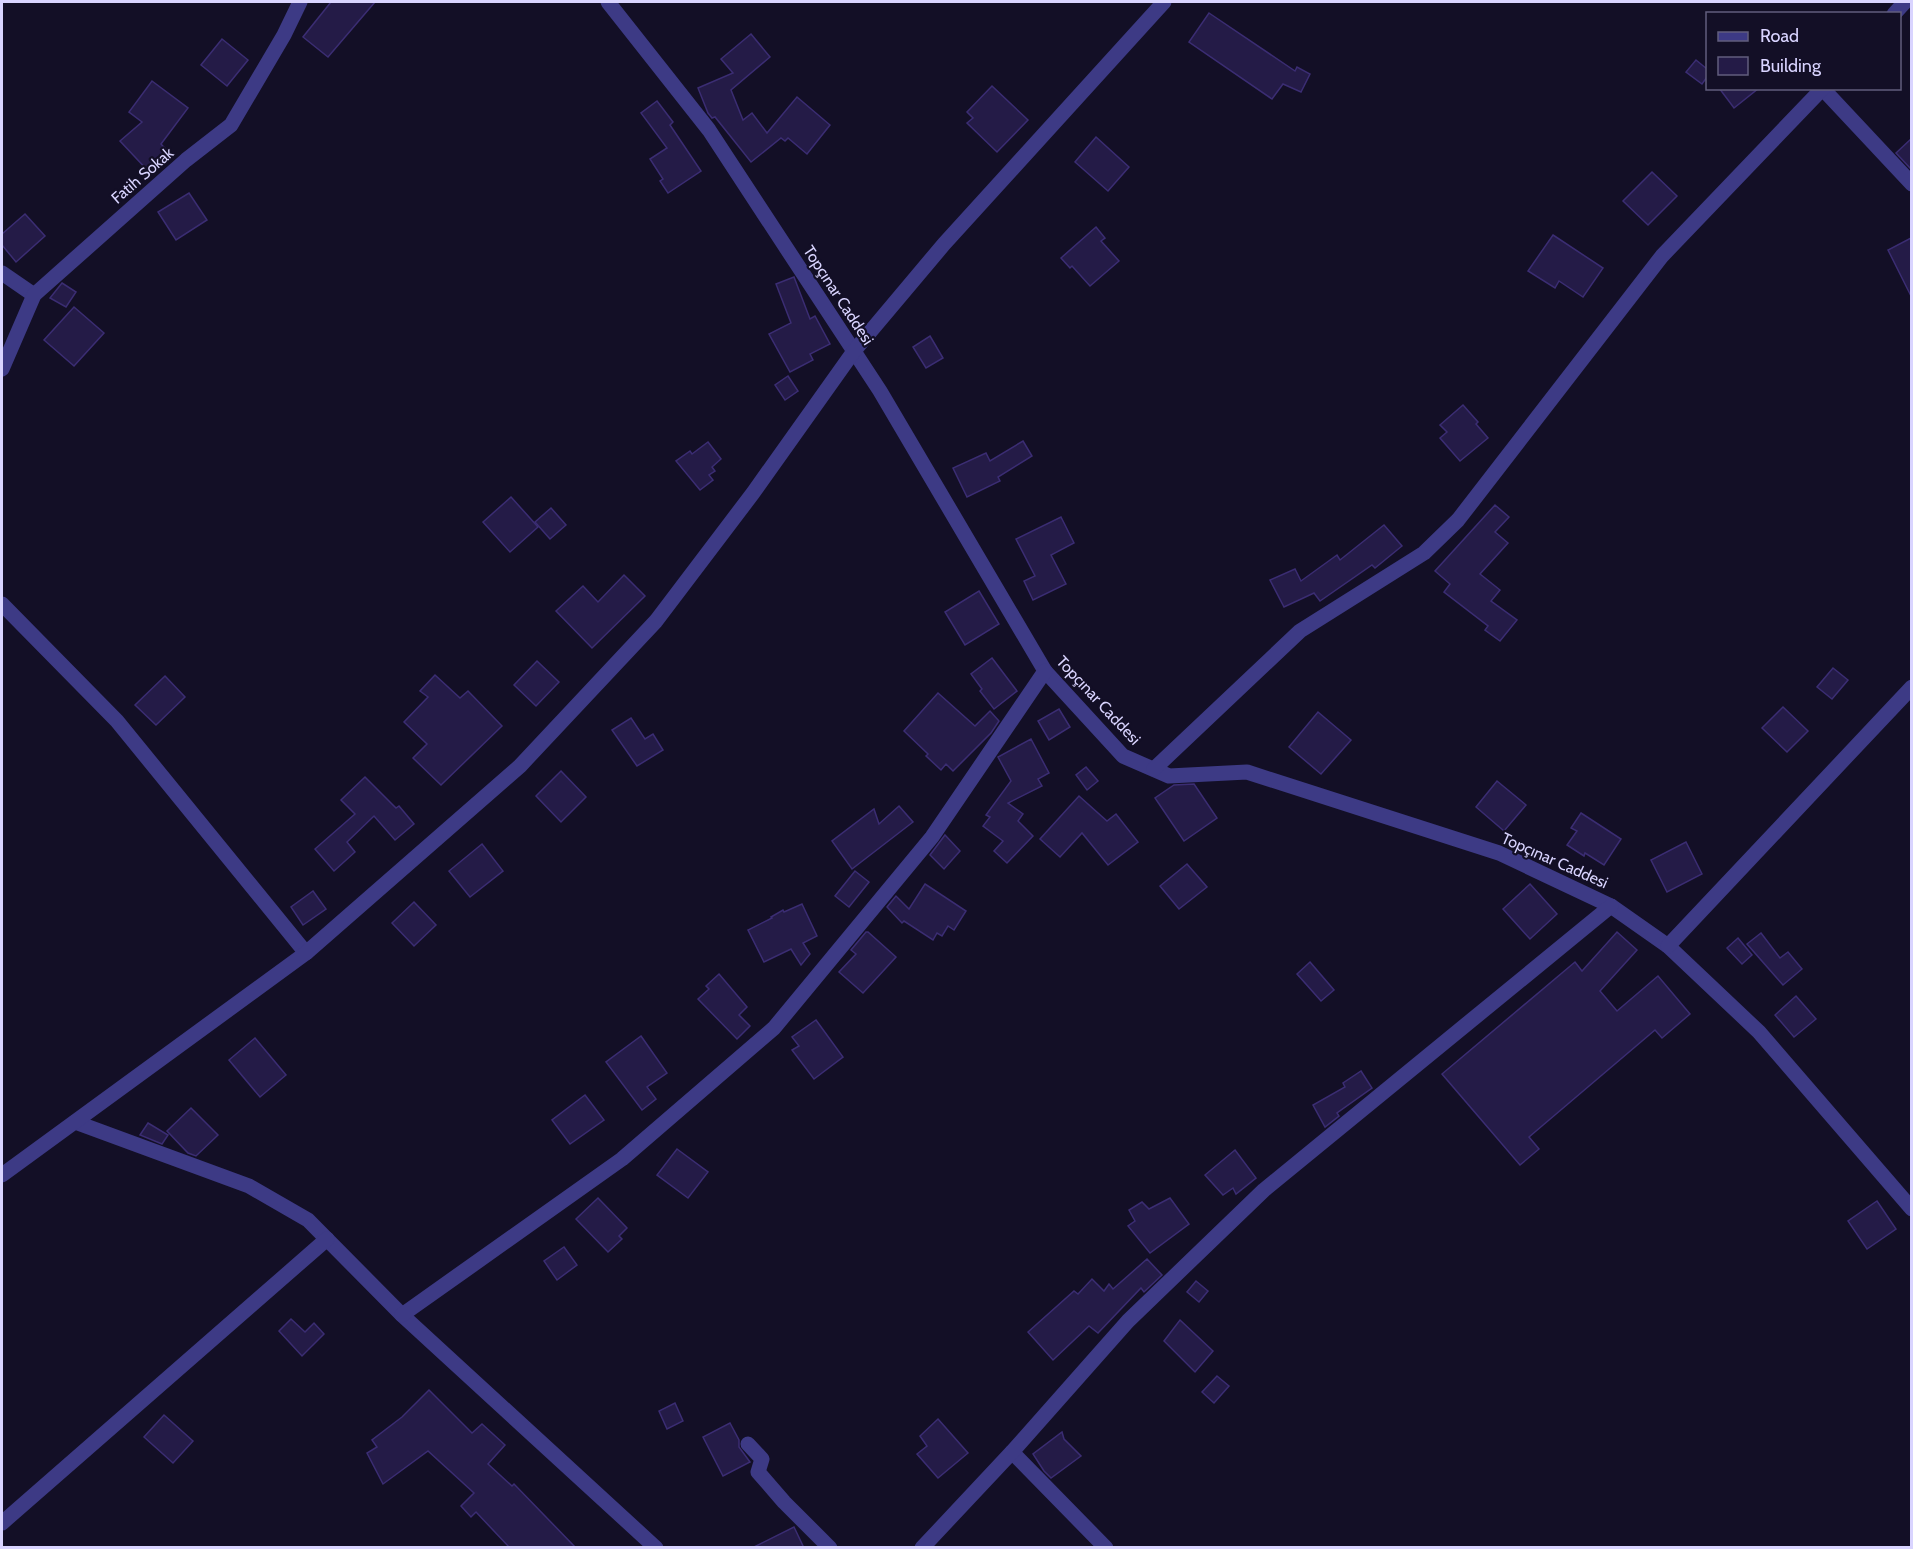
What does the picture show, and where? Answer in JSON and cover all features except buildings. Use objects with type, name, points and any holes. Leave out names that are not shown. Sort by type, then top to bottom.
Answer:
[{"type":"street","name":"Fatih Sokak","points":[[2,369],[34,295],[186,160],[231,125],[284,35],[300,2]]},
{"type":"street","name":"Topçınar Caddesi","points":[[608,2],[710,130],[880,391],[1045,671],[1123,756],[1169,776],[1248,772],[1499,854],[1611,906],[1668,946],[1759,1032],[1911,1209]]},
{"type":"street","points":[[2,1175],[306,953],[520,765],[656,621],[753,493],[854,351],[944,244],[1164,2]]},
{"type":"street","points":[[1154,769],[1300,631],[1425,553],[1458,520],[1662,256],[1822,90]]},
{"type":"street","points":[[1824,90],[1911,184]]},
{"type":"street","points":[[2,273],[34,295]]},
{"type":"street","points":[[2,604],[117,721],[306,953]]},
{"type":"street","points":[[402,1315],[622,1159],[774,1028],[932,837],[1045,671]]},
{"type":"street","points":[[1668,946],[1911,687]]},
{"type":"street","points":[[922,1548],[1012,1452],[1128,1322],[1264,1190],[1611,906]]},
{"type":"street","points":[[75,1122],[249,1186],[308,1220],[402,1315],[656,1548]]},
{"type":"street","points":[[2,1523],[327,1239]]},
{"type":"street","points":[[748,1444],[762,1459],[758,1472],[830,1548]]},
{"type":"street","points":[[1012,1452],[1106,1548]]}]
